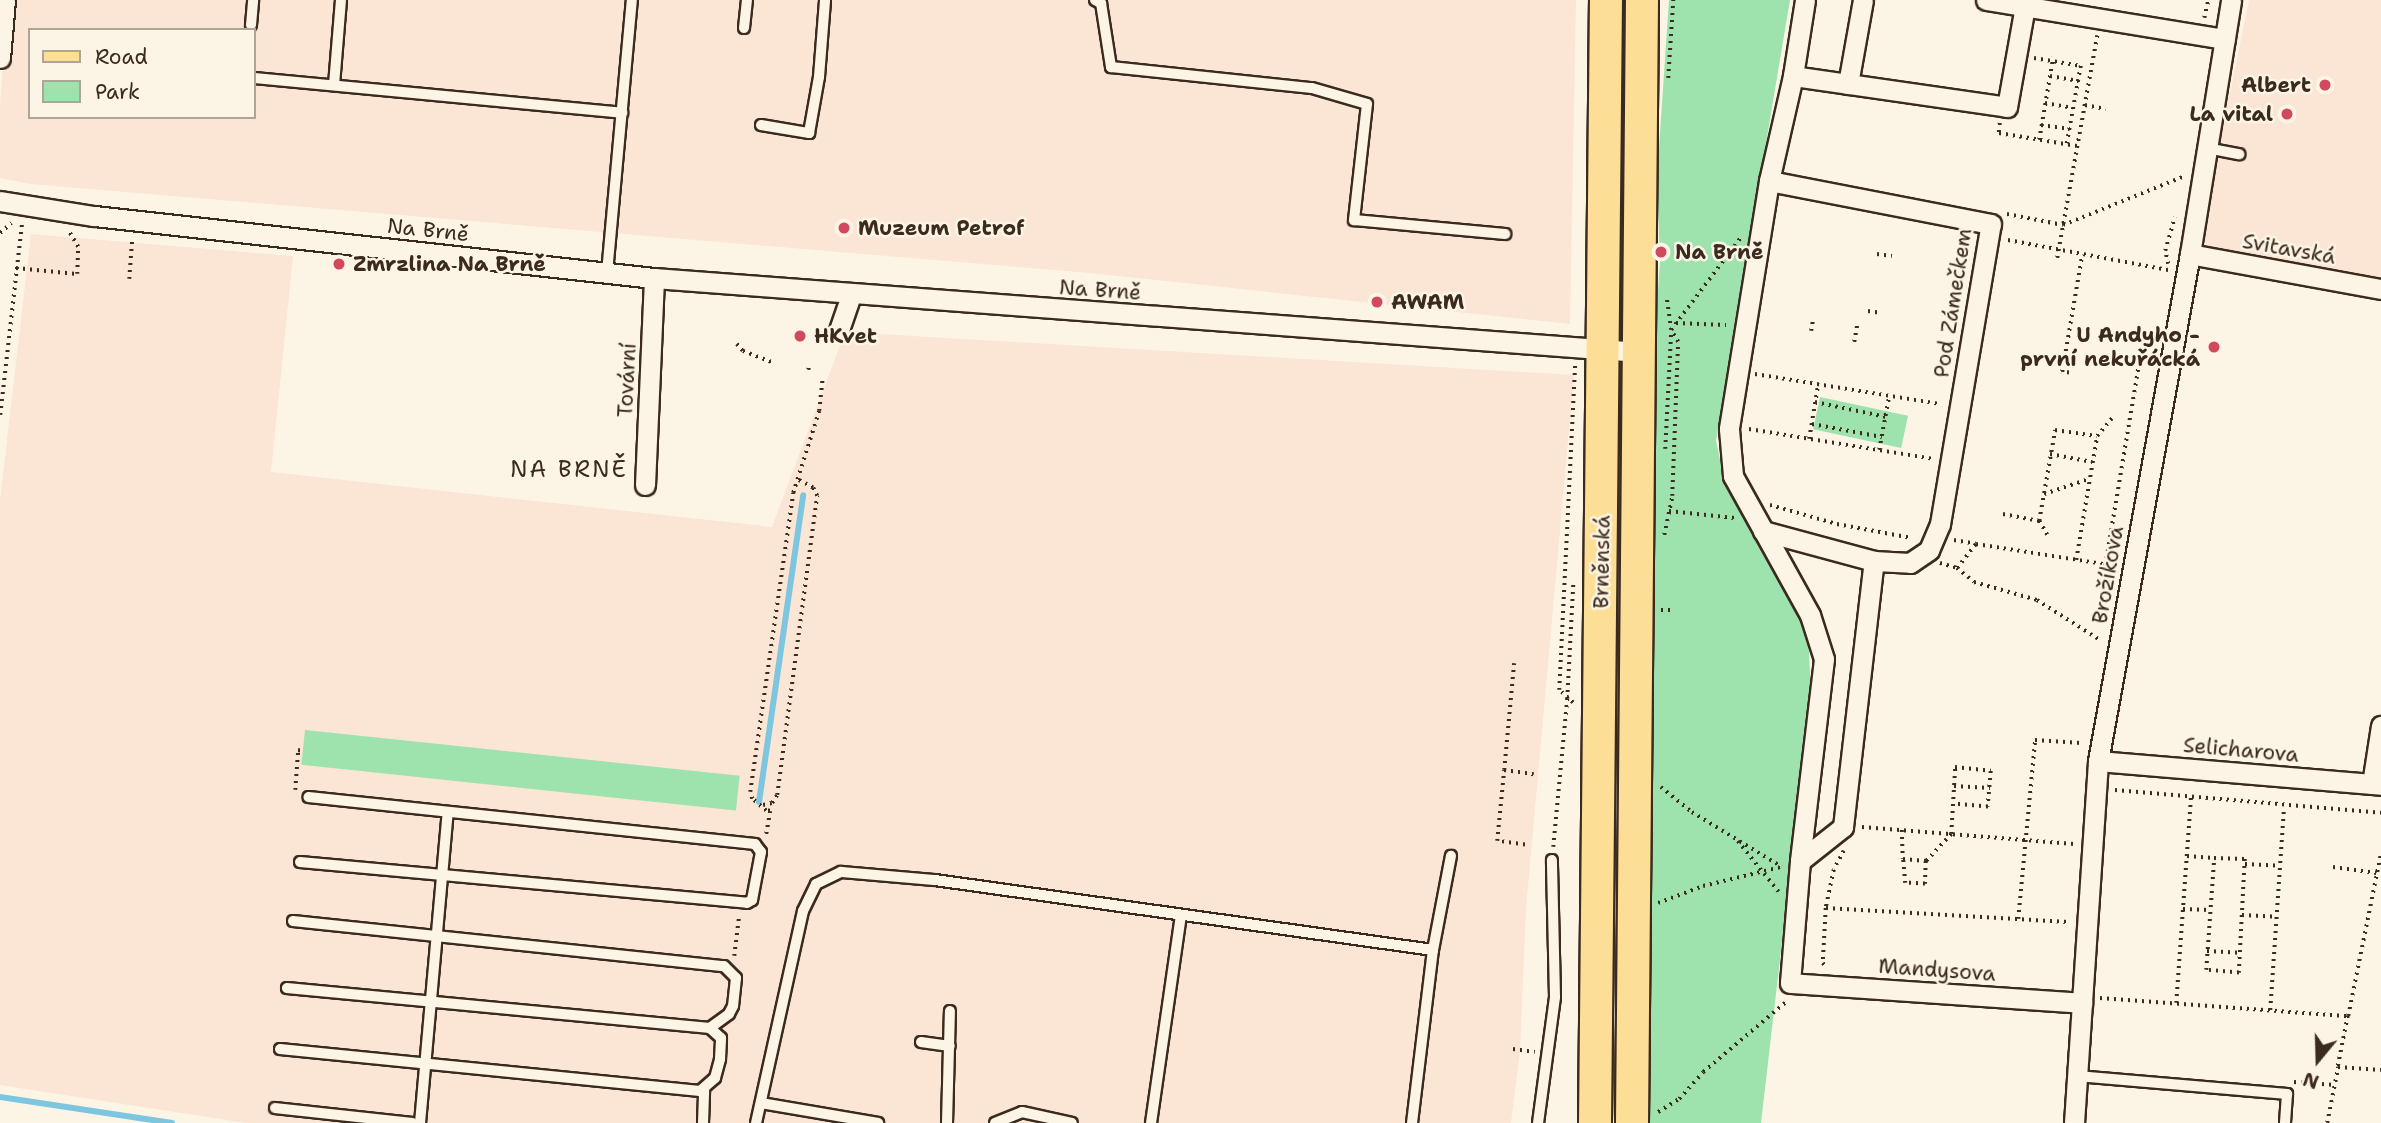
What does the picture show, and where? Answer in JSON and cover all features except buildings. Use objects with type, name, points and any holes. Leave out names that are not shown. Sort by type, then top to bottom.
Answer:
[{"type":"main road","name":"Brněnská","points":[[1595,1123],[1590,347],[1606,0]]},
{"type":"main road","name":"Brněnská","points":[[1642,0],[1639,352],[1643,1119]]},
{"type":"street","points":[[0,55],[5,0]]},
{"type":"street","points":[[1790,991],[1796,913],[1793,868],[1824,659],[1810,615],[1733,476],[1729,429],[1769,181],[1793,76],[1805,0]]},
{"type":"street","points":[[1848,84],[1863,0]]},
{"type":"street","points":[[1986,0],[2225,39]]},
{"type":"street","name":"Brožíkova","points":[[2074,1123],[2077,1076],[2092,1004],[2087,922],[2099,753],[2190,254],[2231,0]]},
{"type":"street","points":[[1793,76],[2007,107],[2025,6]]},
{"type":"street","name":"Pod Zámečkem","points":[[1769,181],[1990,230],[1940,524],[1929,550],[1918,558]]},
{"type":"street","name":"Na Brně","points":[[0,201],[26,216],[94,216],[654,278],[851,295],[1639,352]]},
{"type":"street","name":"Svitavská","points":[[2190,254],[2381,289]]},
{"type":"street","name":"Tovární","points":[[645,485],[654,278]]},
{"type":"street","points":[[839,330],[851,295]]},
{"type":"street","points":[[1760,526],[1874,561],[1910,563],[1918,558]]},
{"type":"street","points":[[1793,868],[1843,827],[1874,561]]},
{"type":"street","points":[[2376,784],[2381,726]]},
{"type":"street","name":"Selicharova","points":[[2099,753],[2376,784]]},
{"type":"street","name":"Mandysova","points":[[1790,991],[2092,1004]]},
{"type":"lane","points":[[251,25],[253,0]]},
{"type":"lane","points":[[334,85],[341,0]]},
{"type":"lane","points":[[607,273],[632,0]]},
{"type":"lane","points":[[744,27],[747,0]]},
{"type":"lane","points":[[761,125],[809,133],[819,77],[825,0]]},
{"type":"lane","points":[[1095,0],[1101,3],[1111,67],[1312,88],[1367,104],[1354,220],[1505,234]]},
{"type":"lane","points":[[256,78],[622,113]]},
{"type":"lane","points":[[2207,148],[2239,154]]},
{"type":"lane","points":[[300,862],[747,903],[752,900],[761,852],[755,844],[308,797]]},
{"type":"lane","points":[[420,1123],[448,812]]},
{"type":"lane","points":[[1412,1123],[1433,950],[1451,856]]},
{"type":"lane","points":[[1538,1123],[1555,997],[1552,860]]},
{"type":"lane","points":[[756,1123],[803,911],[810,892],[823,878],[841,872],[882,873],[1433,950]]},
{"type":"lane","points":[[1151,1123],[1181,915]]},
{"type":"lane","points":[[293,921],[724,966],[736,978],[733,1006],[729,1014],[710,1028]]},
{"type":"lane","points":[[280,1049],[700,1091],[715,1078],[720,1059],[720,1038],[710,1028],[287,988]]},
{"type":"lane","points":[[947,1123],[950,1012]]},
{"type":"lane","points":[[921,1042],[950,1046]]},
{"type":"lane","points":[[2077,1076],[2287,1094],[2285,1123]]},
{"type":"lane","points":[[703,1123],[704,1089]]},
{"type":"lane","points":[[761,1103],[878,1123]]},
{"type":"lane","points":[[275,1108],[412,1123]]},
{"type":"lane","points":[[995,1123],[1022,1112],[1072,1123]]},
{"type":"path","points":[[2057,258],[2100,19]]},
{"type":"path","points":[[2016,55],[2053,59],[2081,66],[2067,144]]},
{"type":"path","points":[[2039,139],[2053,59]]},
{"type":"path","points":[[2050,76],[2079,81]]},
{"type":"path","points":[[2046,103],[2073,108]]},
{"type":"path","points":[[2085,105],[2106,109]]},
{"type":"path","points":[[2003,106],[1999,133],[2077,146]]},
{"type":"path","points":[[2041,125],[2070,130]]},
{"type":"path","points":[[2168,270],[2059,250],[1990,230],[1994,211],[2063,225],[2185,176]]},
{"type":"path","points":[[0,233],[9,224],[26,216]]},
{"type":"path","points":[[0,415],[16,268],[26,216]]},
{"type":"path","points":[[16,268],[77,274],[78,247],[72,235],[62,226]]},
{"type":"path","points":[[1665,453],[1671,330],[1741,236]]},
{"type":"path","points":[[1877,254],[1892,256]]},
{"type":"path","points":[[2069,373],[2062,372],[2082,255]]},
{"type":"path","points":[[1868,311],[1882,313]]},
{"type":"path","points":[[1811,331],[1813,318]]},
{"type":"path","points":[[1676,323],[1745,326]]},
{"type":"path","points":[[1854,342],[1857,325]]},
{"type":"path","points":[[1662,546],[1672,496],[1678,342],[1671,330]]},
{"type":"path","points":[[737,344],[743,351],[775,363]]},
{"type":"path","points":[[1562,649],[1590,347]]},
{"type":"path","points":[[1754,362],[1752,374],[1960,407]]},
{"type":"path","points":[[755,844],[767,832],[770,811],[766,811],[752,799],[750,792],[798,480],[819,411],[822,380]]},
{"type":"path","points":[[1809,439],[1818,384]]},
{"type":"path","points":[[1880,450],[1889,396]]},
{"type":"path","points":[[1815,402],[1886,416]]},
{"type":"path","points":[[2076,559],[2096,436],[2113,417]]},
{"type":"path","points":[[1812,424],[1882,437]]},
{"type":"path","points":[[1743,429],[1950,462]]},
{"type":"path","points":[[2047,535],[2039,521],[2055,430],[2096,436]]},
{"type":"path","points":[[2050,454],[2092,462]]},
{"type":"path","points":[[2044,494],[2090,479]]},
{"type":"path","points":[[762,805],[772,803],[777,794],[817,496],[813,488],[798,480]]},
{"type":"path","points":[[1662,511],[1760,526],[1762,502],[1837,524],[1921,540],[1934,537]]},
{"type":"path","points":[[2003,514],[2039,521]]},
{"type":"path","points":[[1890,542],[1891,534]]},
{"type":"path","points":[[1957,568],[1976,544],[2105,564]]},
{"type":"path","points":[[1918,558],[1957,568],[1974,582],[2037,600],[2104,643]]},
{"type":"path","points":[[1552,860],[1567,699],[1574,573]]},
{"type":"path","points":[[1661,610],[1671,610]]},
{"type":"path","points":[[1514,663],[1497,841],[1525,845]]},
{"type":"path","points":[[2018,919],[2035,740],[2099,753]]},
{"type":"path","points":[[303,751],[298,750],[294,796],[308,797]]},
{"type":"path","points":[[1902,830],[1905,883],[1925,884],[1926,861],[1951,834],[1955,767],[1991,771],[1989,807],[1953,804]]},
{"type":"path","points":[[1504,770],[1534,774]]},
{"type":"path","points":[[1658,785],[1692,812],[1736,839],[1793,868]]},
{"type":"path","points":[[1954,786],[1990,788]]},
{"type":"path","points":[[2111,793],[2115,789],[2381,813]]},
{"type":"path","points":[[2176,1004],[2191,796]]},
{"type":"path","points":[[2270,1010],[2284,806]]},
{"type":"path","points":[[1858,826],[2092,845]]},
{"type":"path","points":[[1736,839],[1796,913]]},
{"type":"path","points":[[1846,848],[1833,870],[1826,908],[2087,922]]},
{"type":"path","points":[[2327,1123],[2381,853]]},
{"type":"path","points":[[2187,856],[2245,859],[2239,973],[2206,971],[2214,858]]},
{"type":"path","points":[[1902,859],[1926,861]]},
{"type":"path","points":[[2245,864],[2280,866]]},
{"type":"path","points":[[2333,867],[2377,873]]},
{"type":"path","points":[[1656,904],[1703,886],[1793,868]]},
{"type":"path","points":[[724,966],[734,957],[740,911],[733,902]]},
{"type":"path","points":[[2183,909],[2210,910]]},
{"type":"path","points":[[2242,915],[2277,917]]},
{"type":"path","points":[[2207,951],[2240,953]]},
{"type":"path","points":[[2099,986],[2092,1004],[2176,1004],[2348,1016]]},
{"type":"path","points":[[1643,1119],[1679,1099],[1703,1072],[1790,991]]},
{"type":"path","points":[[1513,1049],[1548,1054]]},
{"type":"path","points":[[2338,1067],[2381,1070]]},
{"type":"path","points":[[2294,1082],[2335,1085]]},
{"type":"shaded area","points":[[8,0],[1576,0],[1570,324],[1090,273],[30,184],[0,178],[0,105]]},
{"type":"shaded area","points":[[2249,0],[2381,0],[2381,280],[2208,248],[2201,235]]},
{"type":"shaded area","points":[[31,234],[293,256],[271,472],[772,527],[845,332],[1574,375],[1526,909],[1520,1051],[1511,1123],[246,1123],[0,1085],[0,500]]},
{"type":"green space","points":[[1669,0],[1790,0],[1716,441],[1726,487],[1808,635],[1811,692],[1761,1123],[1641,1123],[1650,411],[1660,261],[1657,177]]},
{"type":"green space","points":[[1820,397],[1908,416],[1901,448],[1813,429]]},
{"type":"green space","points":[[305,730],[740,776],[736,810],[301,765]]},
{"type":"waterway","points":[[759,802],[803,495]]},
{"type":"waterway","points":[[0,1097],[172,1123]]},
{"type":"place","name":"Albert","points":[[2325,85]]},
{"type":"place","name":"La vital","points":[[2287,114]]},
{"type":"place","name":"Muzeum Petrof","points":[[844,228]]},
{"type":"place","name":"Na Brně","points":[[1661,252]]},
{"type":"place","name":"Zmrzlina Na Brně","points":[[339,264]]},
{"type":"place","name":"AWAM","points":[[1377,302]]},
{"type":"place","name":"HKvet","points":[[800,336]]},
{"type":"place","name":"U Andyho - první nekuřácká","points":[[2214,347]]},
{"type":"district","name":"NA BRNĚ","points":[[569,469]]}]
